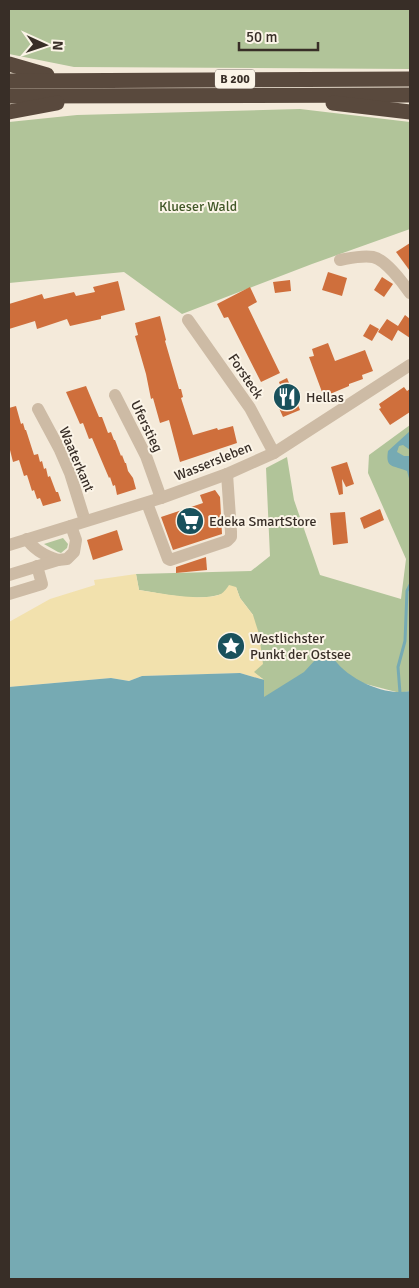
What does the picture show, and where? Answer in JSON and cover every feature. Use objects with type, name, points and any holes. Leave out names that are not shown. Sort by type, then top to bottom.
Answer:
[{"type":"highway","points":[[9,64],[60,79]]},
{"type":"highway","name":"B 200","points":[[9,81],[60,79],[410,80]]},
{"type":"highway","points":[[262,95],[410,112]]},
{"type":"highway","name":"B 200","points":[[9,96],[410,95]]},
{"type":"highway","points":[[9,112],[92,97]]},
{"type":"street","points":[[340,260],[363,256],[374,257],[382,261],[410,292]]},
{"type":"street","name":"Forsteck","points":[[188,320],[250,408],[274,453]]},
{"type":"street","name":"Wassersleben","points":[[9,545],[147,503],[228,474],[274,453],[410,365]]},
{"type":"street","name":"Uferstieg","points":[[115,395],[146,456],[161,498]]},
{"type":"street","name":"Waaterkant","points":[[38,410],[60,450],[70,473],[85,521]]},
{"type":"street","points":[[147,503],[170,560],[227,541],[232,532],[228,474]]},
{"type":"street","points":[[9,575],[67,558],[74,552],[76,540],[71,526]]},
{"type":"street","points":[[27,539],[31,545],[49,557],[58,560]]},
{"type":"street","points":[[9,594],[42,584],[37,566]]},
{"type":"green space","points":[[9,9],[410,9],[410,69],[74,67],[9,54]]},
{"type":"green space","name":"Klueser Wald","points":[[300,109],[410,122],[410,229],[182,314],[124,272],[9,283],[9,122],[77,115]]},
{"type":"green space","points":[[410,425],[410,691],[400,693],[362,683],[270,704],[9,687],[263,679],[253,672],[253,615],[240,598],[236,587],[213,596],[169,595],[139,590],[136,574],[251,571],[270,556],[266,468],[287,457],[294,500],[320,575],[401,599],[406,559],[368,473],[369,455]]},
{"type":"green space","points":[[63,538],[68,544],[67,548],[61,553],[44,544]]},
{"type":"sand","points":[[136,574],[139,590],[169,595],[214,596],[221,594],[229,585],[236,587],[240,598],[253,615],[259,634],[263,664],[254,672],[264,680],[240,673],[142,676],[129,681],[111,678],[9,687],[9,622],[50,599],[95,585],[94,580]]},
{"type":"water","points":[[410,431],[410,450],[410,482],[407,471],[389,464],[388,451]],"holes":[[[403,445],[410,450],[409,456],[404,456],[397,452],[399,446]]]},
{"type":"water","points":[[332,656],[346,672],[366,684],[389,691],[410,691],[410,1279],[9,1279],[9,687],[111,678],[129,681],[142,676],[240,673],[264,680],[264,697],[304,672],[316,659]]},
{"type":"building","points":[[410,243],[410,271],[396,252]]},
{"type":"building","points":[[328,272],[347,278],[342,296],[322,290]]},
{"type":"building","points":[[382,277],[393,284],[384,297],[374,290]]},
{"type":"building","points":[[290,280],[291,291],[275,293],[273,282]]},
{"type":"building","points":[[118,281],[125,310],[101,316],[101,319],[70,326],[67,319],[37,329],[35,321],[9,329],[9,304],[42,294],[44,299],[74,292],[76,296],[95,292],[93,287]]},
{"type":"building","points":[[250,287],[257,302],[248,307],[280,373],[261,382],[228,317],[224,318],[217,304]]},
{"type":"building","points":[[405,315],[410,319],[410,338],[398,330],[392,341],[378,332],[387,319],[398,326]]},
{"type":"building","points":[[160,316],[165,341],[179,389],[181,389],[183,397],[181,398],[193,435],[217,428],[218,430],[233,426],[237,443],[180,462],[169,420],[160,423],[153,398],[151,399],[135,336],[138,335],[135,323]]},
{"type":"building","points":[[370,324],[379,329],[372,341],[363,336]]},
{"type":"building","points":[[328,343],[335,361],[365,350],[373,371],[362,375],[363,379],[330,394],[328,390],[322,392],[309,357],[314,356],[312,349]]},
{"type":"building","name":"Hellas","points":[[287,378],[300,410],[283,417],[275,399],[284,396],[279,382]]},
{"type":"building","points":[[86,386],[99,417],[102,417],[108,433],[111,432],[115,440],[128,471],[133,478],[136,489],[117,495],[115,485],[113,486],[109,478],[92,438],[89,439],[83,423],[80,424],[66,392]]},
{"type":"building","points":[[404,387],[407,391],[410,389],[410,412],[390,425],[379,409],[381,408],[379,404]]},
{"type":"building","points":[[16,406],[21,424],[23,423],[26,430],[34,455],[38,454],[40,462],[42,461],[44,469],[46,468],[48,477],[50,476],[61,501],[43,506],[40,498],[37,499],[34,490],[32,491],[27,475],[24,476],[19,460],[13,462],[9,446],[9,408]]},
{"type":"building","points":[[347,462],[354,484],[346,487],[342,479],[343,494],[339,495],[331,467]]},
{"type":"building","name":"Edeka SmartStore","points":[[215,490],[220,497],[222,534],[173,550],[161,517],[203,503],[200,495]]},
{"type":"building","points":[[380,509],[384,520],[364,529],[360,518]]},
{"type":"building","points":[[345,512],[348,543],[333,545],[330,513]]},
{"type":"building","points":[[117,530],[123,550],[93,560],[87,540]]},
{"type":"building","points":[[206,557],[207,570],[176,573],[176,567]]},
{"type":"waterway","points":[[400,693],[398,667],[405,641],[407,591],[410,585]]},
{"type":"place","name":"Hellas","points":[[287,397]]},
{"type":"place","name":"Edeka SmartStore","points":[[190,521]]},
{"type":"place","name":"Westlichster Punkt der Ostsee","points":[[231,646]]}]
